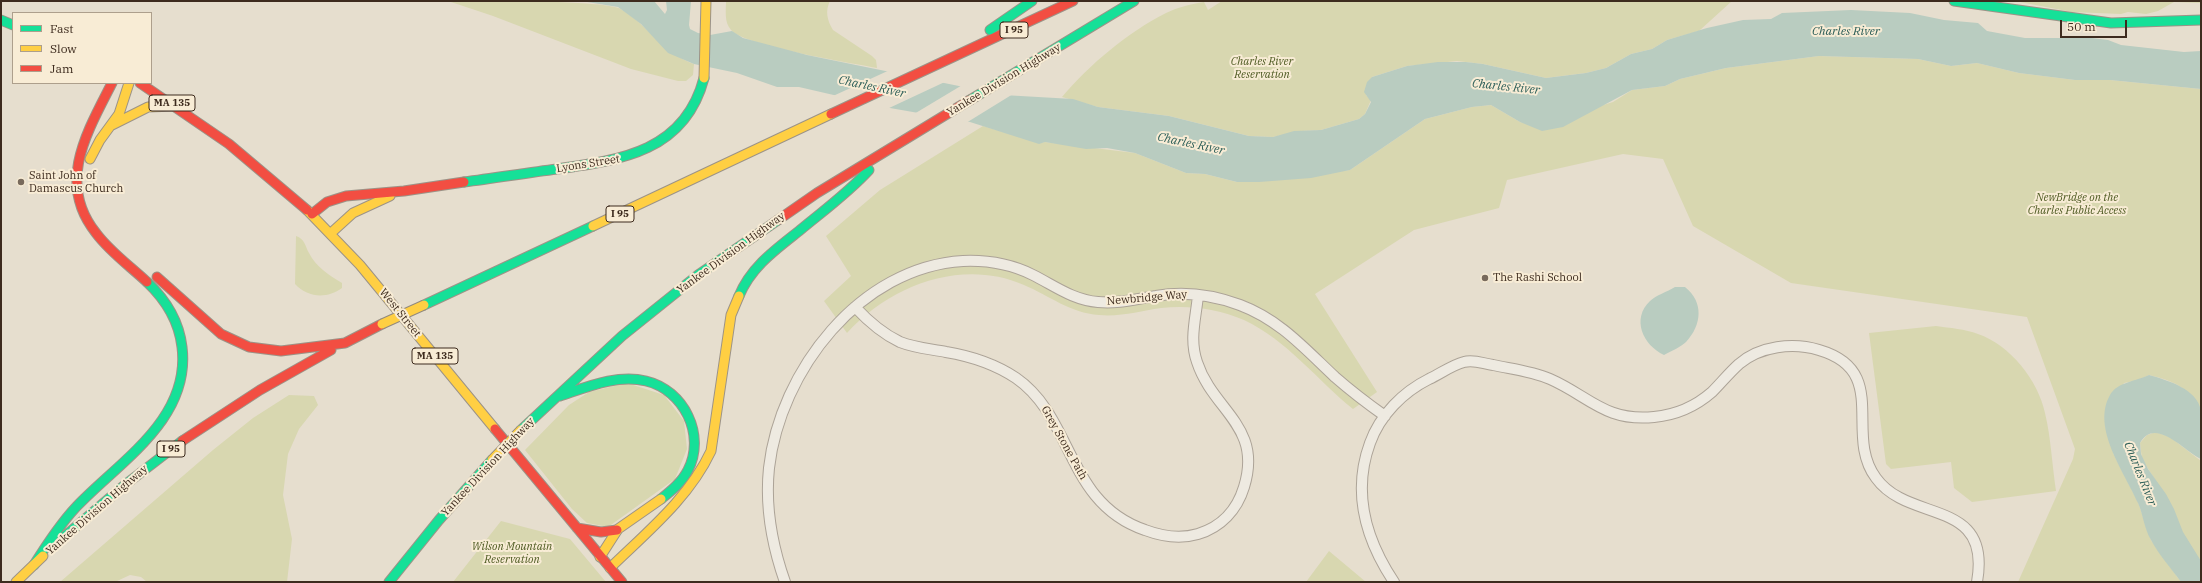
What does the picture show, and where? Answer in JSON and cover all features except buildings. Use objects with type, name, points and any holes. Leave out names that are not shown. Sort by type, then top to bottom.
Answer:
[{"type":"main road","name":"Lyons Street","points":[[312,214],[322,204],[339,197],[404,191],[606,162],[639,154],[661,142],[683,122],[697,100],[704,73],[706,1]]},
{"type":"main road","points":[[954,58],[998,24],[1032,1]]},
{"type":"main road","name":"I 95","points":[[345,342],[816,123],[1073,1]]},
{"type":"main road","name":"Yankee Division Highway","points":[[389,582],[492,460],[553,398],[628,331],[711,266],[803,202],[1134,1]]},
{"type":"main road","points":[[1954,1],[2111,23],[2201,20]]},
{"type":"main road","points":[[1,20],[12,25]]},
{"type":"main road","points":[[34,565],[64,520],[162,422],[174,400],[182,377],[184,356],[182,341],[169,308],[149,283],[91,228],[79,202],[76,190],[78,165],[112,84]]},
{"type":"main road","points":[[88,170],[93,152],[112,125],[123,103],[129,84]]},
{"type":"main road","name":"West Street","points":[[142,84],[176,106],[254,162],[331,233],[365,270],[622,582]]},
{"type":"main road","points":[[112,125],[148,107],[176,106]]},
{"type":"main road","points":[[610,568],[685,494],[694,483],[708,458],[714,437],[732,315],[745,281],[765,258],[853,187],[893,147]]},
{"type":"main road","points":[[87,188],[94,211],[100,222]]},
{"type":"main road","name":"Lyons Street","points":[[331,233],[359,210],[404,191]]},
{"type":"main road","points":[[152,272],[209,325],[221,334],[241,345],[264,350],[281,351],[345,342]]},
{"type":"main road","name":"Yankee Division Highway","points":[[16,582],[107,499],[172,448],[264,387],[345,342]]},
{"type":"main road","points":[[553,398],[608,381],[636,378],[662,387],[673,395],[686,411],[693,429],[694,442],[687,472],[670,493],[617,530],[600,557]]},
{"type":"main road","points":[[576,528],[601,532],[617,530]]},
{"type":"street","name":"Newbridge Way","points":[[785,582],[772,535],[768,504],[769,468],[776,435],[786,404],[806,367],[830,334],[855,307],[872,294],[899,278],[928,268],[965,261],[997,263],[1030,273],[1070,295],[1092,302],[1116,303],[1160,295],[1198,295],[1233,302],[1272,321],[1299,341],[1353,393],[1385,416]]},
{"type":"street","name":"Grey Stone Path","points":[[855,307],[881,331],[902,342],[974,359],[994,366],[1016,378],[1028,387],[1044,406],[1081,476],[1104,505],[1117,516],[1141,529],[1157,534],[1180,536],[1195,535],[1208,531],[1231,513],[1244,489],[1248,465],[1247,452],[1241,431],[1208,386],[1196,360],[1193,330],[1198,295]]},
{"type":"street","points":[[1394,582],[1383,564],[1369,534],[1361,501],[1362,477],[1367,451],[1372,436],[1385,416],[1400,399],[1417,386],[1461,363],[1472,361],[1526,371],[1546,377],[1559,383],[1593,405],[1614,414],[1637,418],[1660,417],[1680,411],[1701,400],[1740,363],[1755,354],[1782,347],[1800,346],[1816,349],[1845,363],[1858,381],[1862,397],[1865,451],[1869,466],[1876,478],[1885,489],[1898,499],[1944,514],[1962,525],[1970,534],[1977,549],[1979,561],[1977,582]]},
{"type":"green space","points":[[448,1],[563,2],[606,5],[619,8],[629,14],[673,53],[694,64],[693,75],[686,81],[678,81],[631,69],[493,16]]},
{"type":"green space","points":[[726,1],[830,1],[827,16],[833,30],[872,56],[876,60],[877,68],[776,48],[740,36],[731,30],[727,24]]},
{"type":"green space","name":"Charles River Reservation","points":[[1222,1],[1732,1],[1699,31],[1667,40],[1652,49],[1631,54],[1606,68],[1586,73],[1546,78],[1483,64],[1457,61],[1407,66],[1372,77],[1366,95],[1371,100],[1365,114],[1359,119],[1321,130],[1301,131],[1273,137],[1249,136],[1169,116],[1098,107],[1062,97],[1084,73],[1110,50],[1152,21],[1171,11],[1185,6],[1204,2],[1208,10]]},
{"type":"green space","points":[[2015,1],[2201,1],[2201,3],[2174,2],[2158,11],[2146,14],[2128,12],[2121,14],[2072,12]]},
{"type":"green space","name":"NewBridge on the Charles Public Access","points":[[1819,56],[1918,59],[1951,66],[1977,63],[2019,73],[2075,80],[2110,80],[2201,89],[2201,410],[2191,396],[2180,386],[2149,375],[2139,380],[2124,383],[2105,425],[2114,455],[2138,502],[2151,540],[2181,582],[2018,582],[2073,459],[2075,449],[2027,317],[1791,283],[1693,226],[1663,159],[1623,154],[1507,180],[1499,208],[1414,230],[1315,294],[1377,392],[1353,409],[1274,338],[1260,328],[1244,320],[1224,313],[1204,309],[1172,307],[1123,314],[1089,314],[1069,308],[1024,285],[1000,277],[976,274],[952,276],[929,281],[906,290],[884,301],[847,333],[824,301],[851,276],[826,236],[880,190],[983,126],[1040,143],[1045,142],[1135,153],[1186,173],[1205,174],[1237,182],[1350,170],[1425,119],[1472,107],[1491,105],[1520,122],[1535,126],[1613,102],[1632,90],[1665,86],[1680,79],[1726,68]]},
{"type":"green space","points":[[296,236],[303,241],[312,258],[319,267],[342,283],[342,288],[330,294],[318,295],[306,292],[295,284]]},
{"type":"green space","points":[[1936,326],[1968,331],[1990,339],[2011,355],[2029,376],[2036,388],[2045,413],[2056,491],[1972,502],[1954,488],[1951,462],[1891,469],[1886,464],[1869,333]]},
{"type":"green space","points":[[627,383],[664,395],[684,421],[687,449],[675,479],[608,527],[587,523],[572,509],[525,450],[569,405],[589,392]]},
{"type":"green space","points":[[289,395],[314,396],[318,405],[299,429],[288,454],[283,495],[292,539],[287,582],[147,582],[141,577],[130,575],[115,582],[60,582],[213,450],[253,418]]},
{"type":"green space","points":[[2156,432],[2170,437],[2201,461],[2201,565],[2182,535],[2162,491],[2142,459],[2140,443],[2147,435]]},
{"type":"green space","name":"Wilson Mountain Reservation","points":[[501,521],[570,539],[606,582],[453,582]]},
{"type":"green space","points":[[1329,551],[1366,582],[1306,582]]},
{"type":"water","name":"Charles River","points":[[581,1],[654,1],[665,14],[667,10],[666,1],[691,1],[689,25],[690,29],[698,33],[710,35],[732,31],[743,38],[807,55],[1003,95],[1073,99],[1098,107],[1169,116],[1249,136],[1273,137],[1294,131],[1321,130],[1359,119],[1365,114],[1371,102],[1364,92],[1367,82],[1372,77],[1407,66],[1438,62],[1466,62],[1483,64],[1546,78],[1586,73],[1606,68],[1631,54],[1652,49],[1667,40],[1707,28],[1743,20],[1771,19],[1782,13],[1851,10],[1910,13],[1944,20],[1978,23],[1987,31],[2025,38],[2092,38],[2108,40],[2121,45],[2184,52],[2201,51],[2201,89],[2110,80],[2075,80],[2019,73],[1977,63],[1951,66],[1918,59],[1819,56],[1726,68],[1680,79],[1665,86],[1632,90],[1563,127],[1542,131],[1520,122],[1491,105],[1472,107],[1425,119],[1350,170],[1311,178],[1237,182],[1205,174],[1186,173],[1135,153],[1107,148],[1086,149],[1045,142],[1039,144],[970,122],[890,108],[799,87],[777,87],[737,73],[694,64],[668,53],[641,24],[618,7]]},
{"type":"water","points":[[1675,287],[1685,287],[1691,293],[1698,307],[1698,321],[1686,342],[1664,355],[1650,345],[1645,338],[1642,331],[1641,316],[1644,308],[1652,299]]},
{"type":"water","name":"Charles River","points":[[2149,375],[2181,387],[2188,391],[2199,403],[2201,411],[2201,459],[2170,438],[2161,434],[2153,433],[2146,436],[2140,443],[2141,454],[2148,469],[2166,494],[2183,532],[2201,561],[2201,582],[2181,582],[2154,546],[2147,531],[2138,503],[2118,464],[2107,436],[2105,408],[2110,395],[2117,387]]},
{"type":"pier","points":[[892,69],[949,80],[887,109],[833,96]]},
{"type":"pier","points":[[964,84],[1013,94],[966,123],[937,120],[914,114]]},
{"type":"traffic: fast","points":[[990,30],[1032,1]]},
{"type":"traffic: fast","points":[[970,100],[1134,1]]},
{"type":"traffic: fast","points":[[1954,1],[2111,23],[2201,20]]},
{"type":"traffic: fast","points":[[1,20],[12,25]]},
{"type":"traffic: fast","points":[[464,182],[581,166],[627,156],[648,148],[666,136],[682,122],[695,102],[704,78]]},
{"type":"traffic: fast","points":[[739,296],[750,276],[764,260],[844,194],[869,170]]},
{"type":"traffic: fast","points":[[521,430],[622,336],[698,275],[778,220]]},
{"type":"traffic: fast","points":[[424,305],[593,226]]},
{"type":"traffic: fast","points":[[34,565],[54,534],[77,506],[149,437],[164,417],[175,396],[182,373],[182,347],[178,328],[166,304],[147,282]]},
{"type":"traffic: fast","points":[[560,396],[602,382],[635,379],[659,386],[671,394],[681,404],[693,429],[693,456],[686,474],[676,486],[661,499]]},
{"type":"traffic: fast","points":[[64,537],[126,484],[182,441]]},
{"type":"traffic: fast","points":[[389,582],[439,520],[492,460]]},
{"type":"traffic: slow","points":[[704,78],[706,1]]},
{"type":"traffic: slow","points":[[90,159],[100,140],[119,114],[129,84]]},
{"type":"traffic: slow","points":[[112,125],[148,107],[176,106]]},
{"type":"traffic: slow","points":[[593,226],[831,114]]},
{"type":"traffic: slow","points":[[331,233],[353,213],[390,196]]},
{"type":"traffic: slow","points":[[307,210],[360,265],[495,429]]},
{"type":"traffic: slow","points":[[610,568],[652,528],[679,499],[702,468],[711,451],[731,315],[739,296]]},
{"type":"traffic: slow","points":[[382,324],[424,305]]},
{"type":"traffic: slow","points":[[492,460],[521,430]]},
{"type":"traffic: slow","points":[[600,557],[618,529],[661,499]]},
{"type":"traffic: slow","points":[[16,582],[43,556]]},
{"type":"traffic: jam","points":[[831,114],[1073,1]]},
{"type":"traffic: jam","points":[[111,84],[85,139],[77,176],[78,195],[84,214],[96,233],[114,253],[147,282]]},
{"type":"traffic: jam","points":[[141,84],[229,144],[307,210]]},
{"type":"traffic: jam","points":[[778,220],[817,193],[970,100]]},
{"type":"traffic: jam","points":[[312,214],[327,202],[346,196],[404,191],[464,182]]},
{"type":"traffic: jam","points":[[157,277],[221,334],[249,347],[281,351],[345,343],[382,324]]},
{"type":"traffic: jam","points":[[182,441],[260,390],[331,350]]},
{"type":"traffic: jam","points":[[495,429],[622,582]]},
{"type":"traffic: jam","points":[[577,528],[601,532],[617,530]]},
{"type":"place","name":"Saint John of Damascus Church","points":[[21,182]]},
{"type":"place","name":"The Rashi School","points":[[1485,278]]}]
